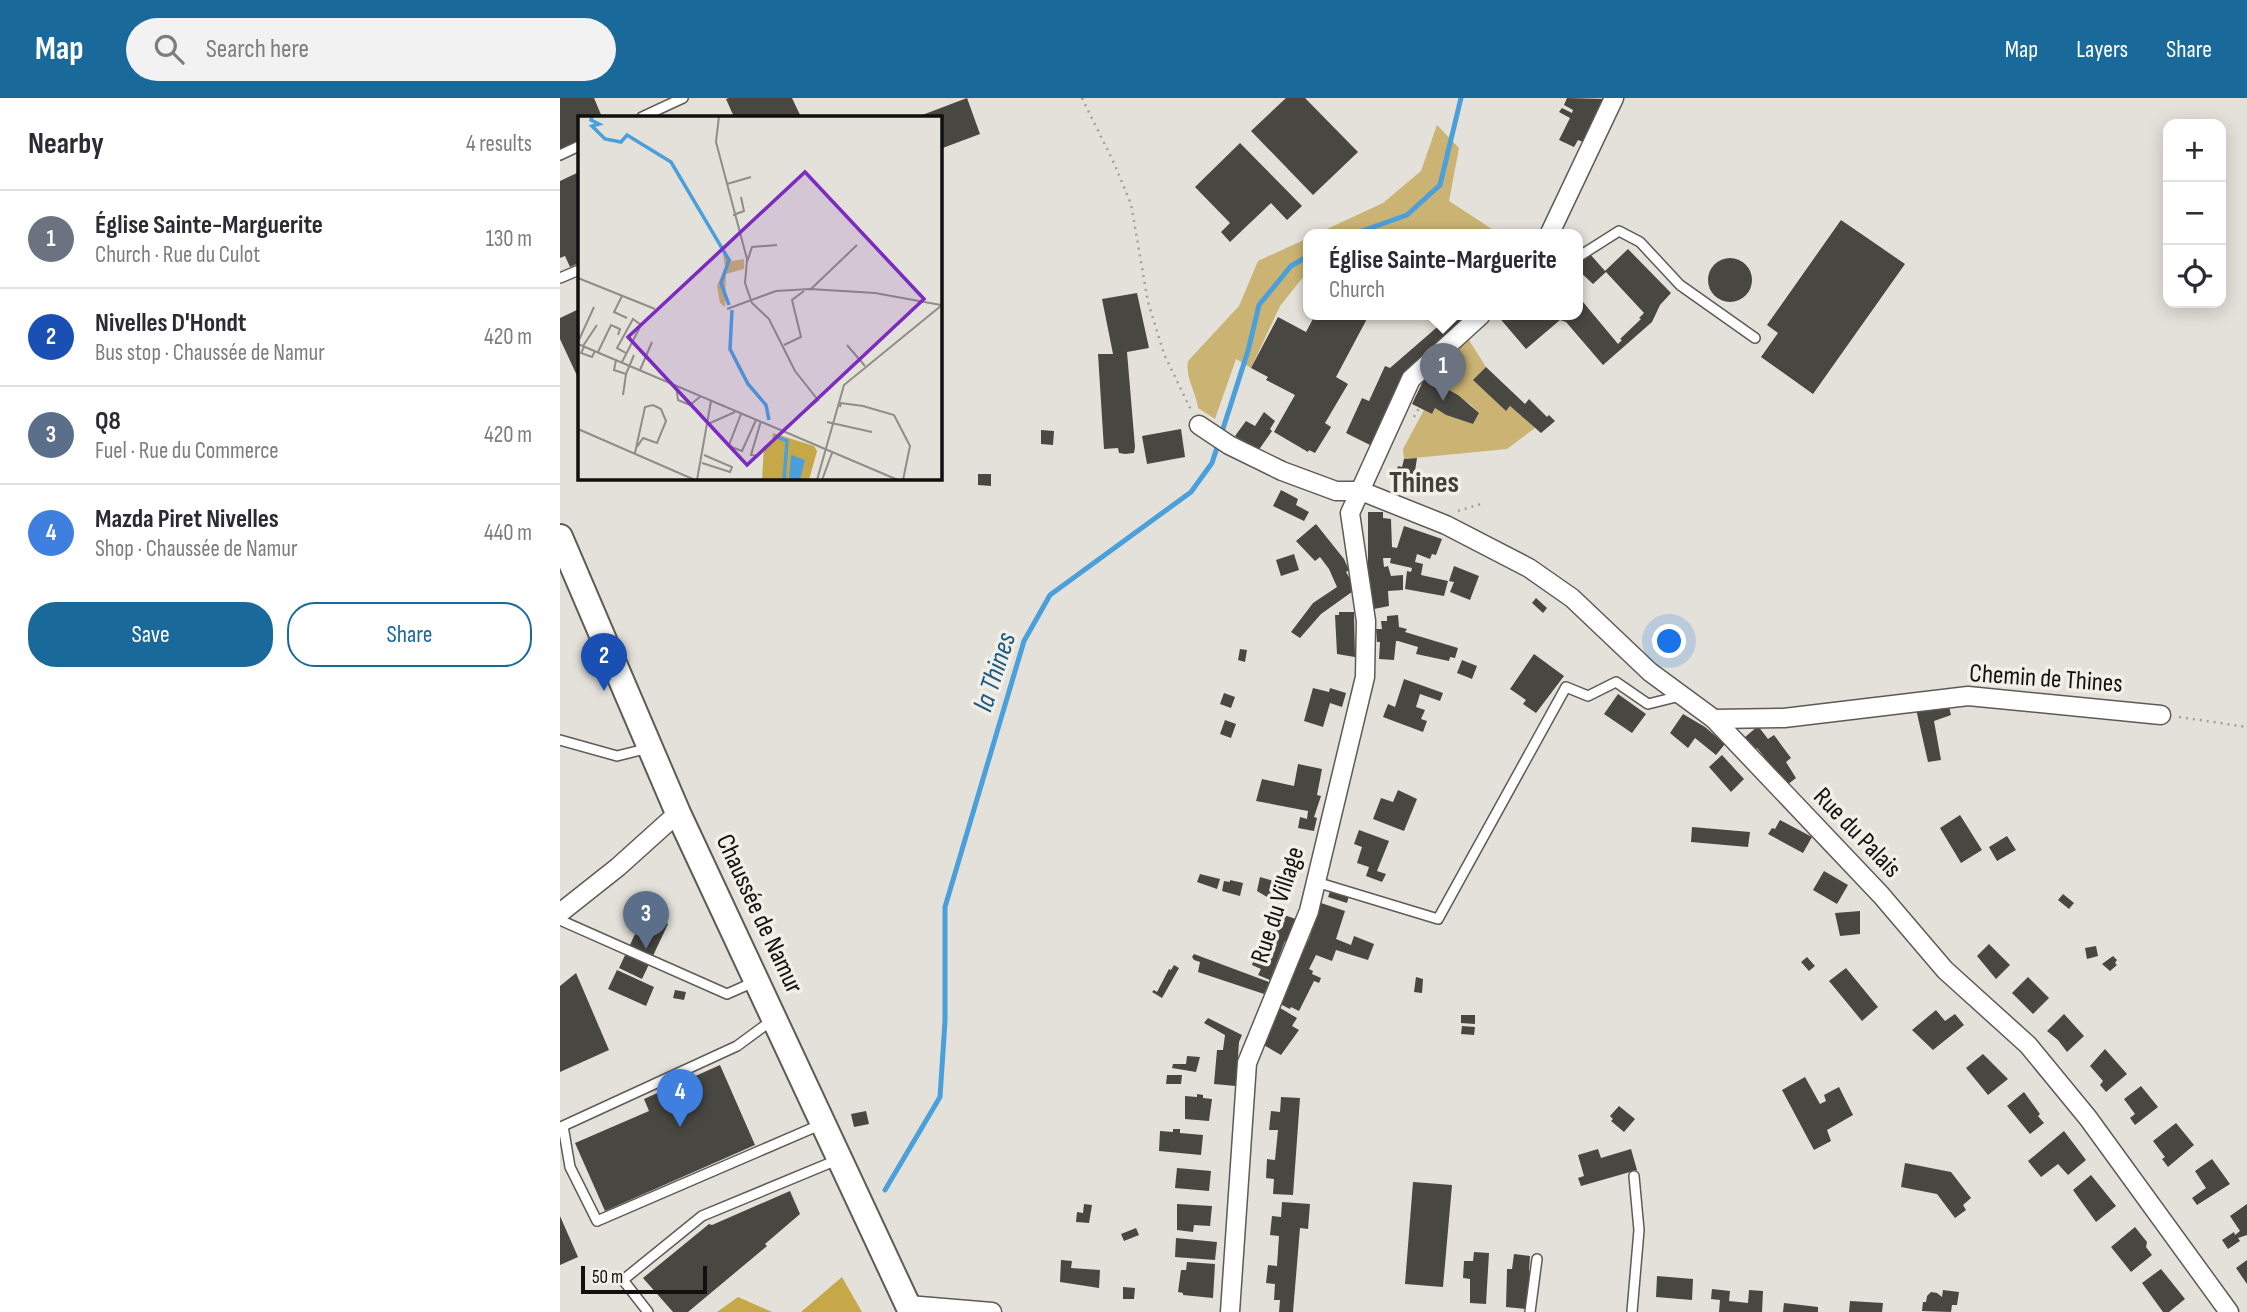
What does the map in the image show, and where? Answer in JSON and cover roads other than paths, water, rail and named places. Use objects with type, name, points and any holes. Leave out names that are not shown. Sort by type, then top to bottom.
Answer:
[{"type":"main road","name":"Chaussée de Namur","points":[[560,537],[572,575],[678,813],[910,1309]]},
{"type":"street","points":[[1552,229],[1614,98]]},
{"type":"street","points":[[1350,513],[1411,379],[1476,320]]},
{"type":"street","points":[[1199,425],[1229,445],[1282,471],[1336,491],[1361,491]]},
{"type":"street","name":"Rue du Village","points":[[1230,1312],[1247,1063],[1309,911],[1365,677],[1366,621],[1350,513],[1336,491]]},
{"type":"street","name":"Rue du Palais","points":[[1361,491],[1446,525],[1530,568],[1572,598],[1679,696],[1714,719],[1881,895],[1945,970],[2028,1045],[2088,1118],[2229,1312]]},
{"type":"street","name":"Chemin de Thines","points":[[1714,719],[1784,718],[1968,696],[2161,715]]},
{"type":"street","points":[[560,914],[678,813]]},
{"type":"street","points":[[910,1309],[992,1312]]},
{"type":"lane","points":[[644,116],[683,98]]},
{"type":"lane","points":[[560,155],[578,146]]},
{"type":"lane","points":[[1583,254],[1619,231],[1640,242],[1680,285],[1755,338]]},
{"type":"lane","points":[[560,278],[578,270]]},
{"type":"lane","points":[[1316,881],[1438,919],[1566,687],[1588,696],[1616,682],[1648,704],[1679,696]]},
{"type":"lane","points":[[560,740],[617,756],[650,748]]},
{"type":"lane","points":[[560,920],[727,993],[757,981]]},
{"type":"lane","points":[[775,1018],[737,1046],[563,1126],[570,1167],[597,1221],[824,1123]]},
{"type":"lane","points":[[648,1312],[623,1280],[702,1216],[840,1159]]},
{"type":"lane","points":[[1632,1312],[1639,1230],[1634,1177]]},
{"type":"lane","points":[[1530,1312],[1537,1259]]},
{"type":"waterway","name":"la Thines","points":[[1368,229],[1407,215],[1440,185],[1461,98]]},
{"type":"waterway","name":"la Thines","points":[[885,1190],[940,1097],[945,1021],[945,907],[1024,641],[1050,595],[1191,492],[1212,463],[1248,351],[1259,305],[1291,266],[1303,259]]},
{"type":"place","name":"Église Sainte-Marguerite","points":[[1443,401]]},
{"type":"place","name":"Nivelles D'Hondt","points":[[604,691]]},
{"type":"place","name":"Q8","points":[[646,949]]},
{"type":"place","name":"Mazda Piret Nivelles","points":[[680,1127]]},
{"type":"district","name":"Thines","points":[[1424,483]]}]
